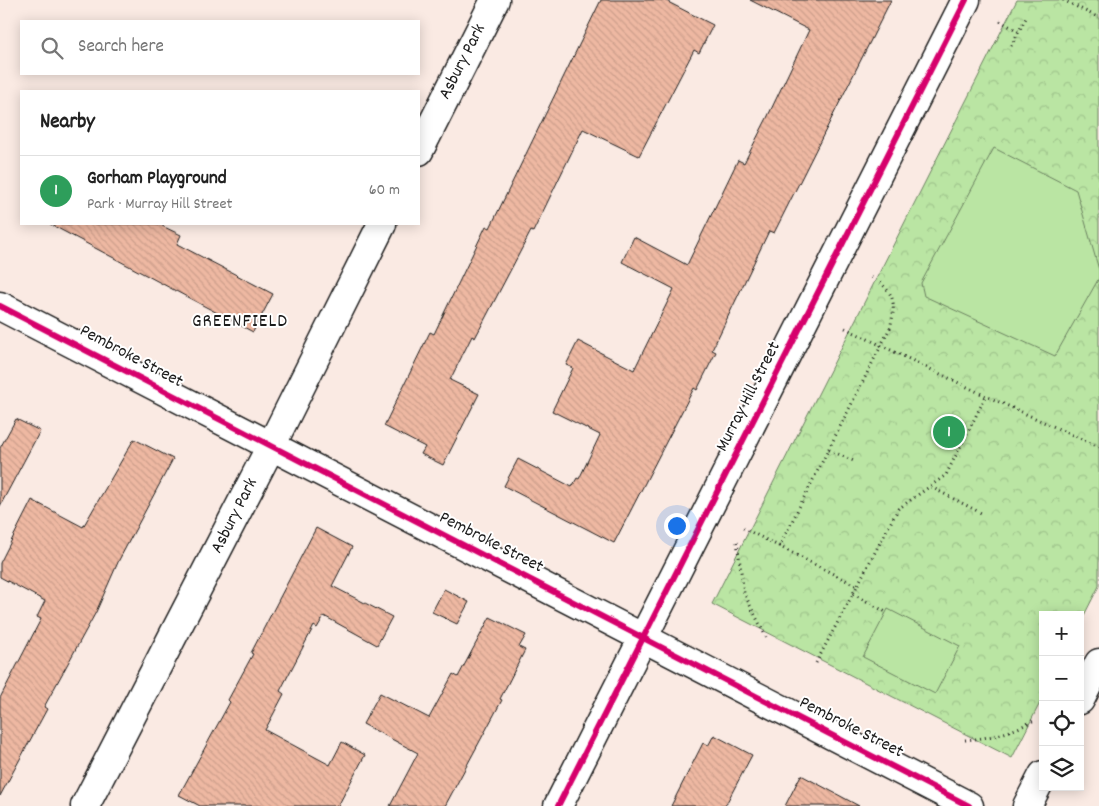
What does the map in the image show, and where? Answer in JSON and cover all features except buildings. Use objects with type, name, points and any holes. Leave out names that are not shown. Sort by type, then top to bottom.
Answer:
[{"type":"street","name":"Asbury Park","points":[[420,149],[495,0]]},
{"type":"street","name":"Murray Hill Street","points":[[558,806],[966,0]]},
{"type":"street","name":"Asbury Park","points":[[85,806],[271,446],[382,225]]},
{"type":"street","name":"Pembroke Street","points":[[0,306],[968,806]]},
{"type":"street","points":[[1084,692],[1099,663]]},
{"type":"street","points":[[1027,806],[1039,782]]},
{"type":"path","points":[[1063,0],[1099,18]]},
{"type":"path","points":[[1011,46],[1026,16]]},
{"type":"path","points":[[1000,21],[1018,31]]},
{"type":"path","points":[[779,547],[829,450],[892,319],[892,296],[888,286],[871,277]]},
{"type":"path","points":[[845,328],[986,396],[1099,447]]},
{"type":"path","points":[[816,663],[898,509],[946,475],[986,396]]},
{"type":"path","points":[[829,450],[856,462]]},
{"type":"path","points":[[931,487],[983,514]]},
{"type":"path","points":[[743,528],[857,586]]},
{"type":"path","points":[[737,542],[744,593],[766,638]]},
{"type":"path","points":[[853,594],[886,612]]},
{"type":"path","points":[[965,740],[991,738],[1019,729],[1036,719]]},
{"type":"green space","points":[[1017,0],[1099,0],[1099,586],[1084,615],[1084,611],[1039,611],[1039,705],[1012,758],[712,604]]},
{"type":"green space","points":[[994,148],[1076,190],[1099,270],[1099,278],[1055,356],[924,296],[921,283]]},
{"type":"green space","points":[[888,609],[960,646],[935,694],[863,657]]},
{"type":"cycle path","points":[[558,806],[966,0]]},
{"type":"cycle path","points":[[0,306],[969,806]]},
{"type":"place","name":"Gorham Playground","points":[[949,432]]},
{"type":"district","name":"GREENFIELD","points":[[240,322]]}]
